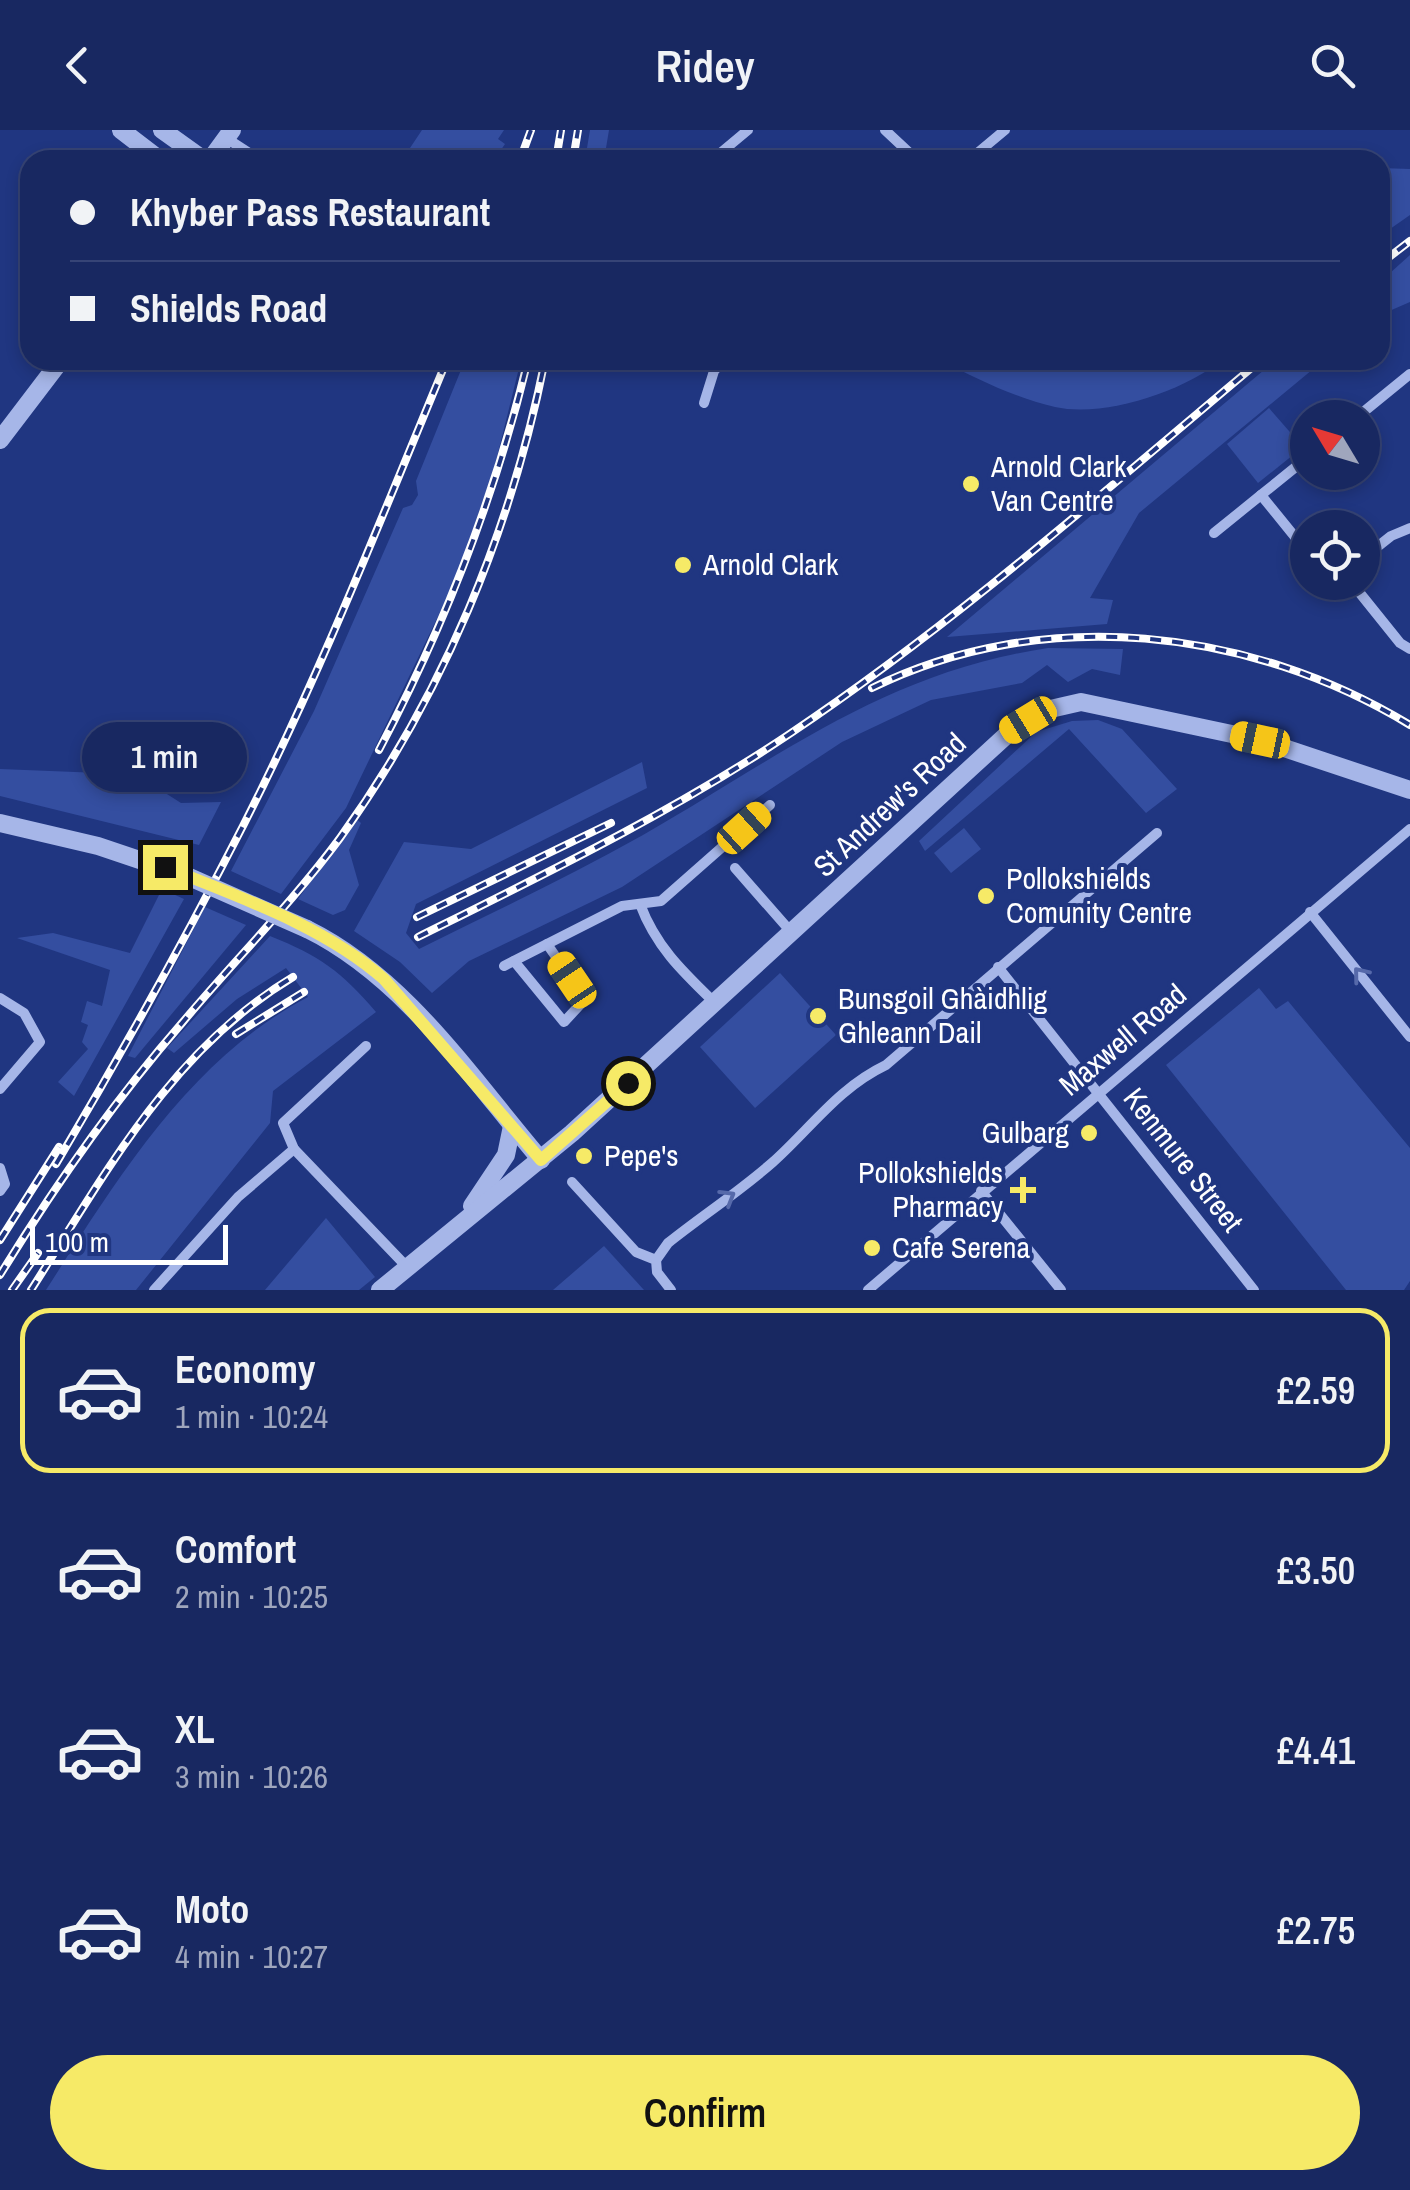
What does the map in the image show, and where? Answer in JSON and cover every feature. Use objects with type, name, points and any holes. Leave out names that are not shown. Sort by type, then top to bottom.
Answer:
[{"type":"street","points":[[121,130],[147,150]]},
{"type":"street","points":[[162,130],[192,150]]},
{"type":"street","points":[[724,150],[748,130]]},
{"type":"street","points":[[886,130],[907,150]]},
{"type":"street","points":[[981,150],[1005,130]]},
{"type":"street","points":[[0,440],[52,370]]},
{"type":"street","points":[[704,403],[714,370]]},
{"type":"street","points":[[1378,400],[1410,374]]},
{"type":"street","points":[[1214,534],[1290,472]]},
{"type":"street","points":[[1261,495],[1290,530]]},
{"type":"street","points":[[1380,547],[1410,528]]},
{"type":"street","points":[[1365,600],[1400,643],[1410,649]]},
{"type":"street","name":"St Andrew's Road","points":[[450,1233],[541,1160],[716,1004],[1010,730],[1046,710],[1082,702],[1167,719],[1260,740],[1410,790]]},
{"type":"street","points":[[546,944],[572,980],[590,995],[564,1022],[509,963],[546,944],[622,906],[661,901],[770,805]]},
{"type":"street","points":[[0,823],[98,846],[187,876],[342,946],[384,979],[541,1160]]},
{"type":"street","name":"Maxwell Road","points":[[871,1289],[981,1191],[1410,829]]},
{"type":"street","points":[[671,1290],[658,1272],[656,1260],[668,1244],[790,1147],[807,1123],[864,1076],[886,1066],[1158,833]]},
{"type":"street","points":[[735,868],[792,933]]},
{"type":"street","points":[[640,904],[652,934],[674,964],[716,1004]]},
{"type":"street","points":[[1310,912],[1410,1037]]},
{"type":"street","name":"Kenmure Street","points":[[998,968],[1254,1290]]},
{"type":"street","points":[[0,998],[24,1013],[40,1042],[0,1089]]},
{"type":"street","points":[[366,1046],[283,1123],[294,1149],[407,1267]]},
{"type":"street","points":[[380,1290],[450,1233],[500,1167],[512,1126]]},
{"type":"street","points":[[154,1290],[238,1197],[294,1149]]},
{"type":"street","points":[[0,1191],[4,1184],[1,1169]]},
{"type":"street","points":[[572,1182],[636,1252],[656,1260]]},
{"type":"street","points":[[981,1191],[1060,1290]]},
{"type":"shaded area","points":[[422,130],[504,130],[498,139],[505,144],[501,150],[409,150]]},
{"type":"shaded area","points":[[590,130],[609,130],[606,150],[587,150]]},
{"type":"shaded area","points":[[1390,168],[1410,169],[1410,215],[1390,229]]},
{"type":"shaded area","points":[[1410,255],[1410,302],[1390,311],[1390,273]]},
{"type":"shaded area","points":[[461,370],[519,370],[494,469],[454,583],[346,808],[281,894],[231,871],[314,711],[403,508],[412,505],[418,495],[416,481]]},
{"type":"shaded area","points":[[961,370],[1207,370],[1166,391],[1097,409],[1055,407]]},
{"type":"shaded area","points":[[1264,370],[1312,370],[1139,513],[1090,598],[1113,600],[1107,624],[947,637]]},
{"type":"shaded area","points":[[1269,408],[1290,432],[1290,457],[1258,483],[1227,444]]},
{"type":"shaded area","points":[[1048,648],[1123,649],[1120,675],[1092,669],[1068,682],[1047,665],[1022,683],[931,700],[842,742],[622,887],[469,961],[432,993],[400,962],[354,931],[404,842],[471,849],[642,762],[647,788],[416,904],[406,933],[419,949],[615,850],[789,747],[885,697],[936,676]]},
{"type":"shaded area","points":[[1098,720],[1122,729],[1177,789],[1146,813],[1069,729],[925,851],[919,841],[1036,732],[1072,721]]},
{"type":"shaded area","points":[[0,769],[100,773],[148,782],[181,803],[221,802],[199,845],[0,796]]},
{"type":"shaded area","points":[[356,819],[361,823],[349,850],[359,885],[345,910],[333,915],[298,899]]},
{"type":"shaded area","points":[[964,828],[981,849],[951,873],[934,853]]},
{"type":"shaded area","points":[[162,889],[184,899],[74,1096],[58,1082],[88,1049],[82,1042],[88,1025],[81,1022],[87,1001],[102,1006],[110,970],[17,938],[53,933],[130,953]]},
{"type":"shaded area","points":[[205,907],[246,925],[135,1058],[128,1056]]},
{"type":"shaded area","points":[[270,936],[329,966],[376,1012],[273,1091],[270,1123],[136,1290],[46,1290],[128,1166],[191,1088],[265,1023],[308,997],[286,968],[237,999],[174,1053],[167,1048]]},
{"type":"shaded area","points":[[780,973],[836,1035],[755,1108],[700,1047]]},
{"type":"shaded area","points":[[1259,988],[1276,1009],[1288,1001],[1410,1148],[1410,1281],[1404,1290],[1346,1290],[1166,1065]]},
{"type":"shaded area","points":[[326,1218],[375,1277],[359,1290],[265,1290]]},
{"type":"shaded area","points":[[604,1246],[644,1290],[553,1290]]},
{"type":"railway","points":[[524,150],[531,130]]},
{"type":"railway","points":[[558,150],[561,130]]},
{"type":"railway","points":[[575,150],[578,130]]},
{"type":"railway","points":[[1390,256],[1410,241]]},
{"type":"railway","points":[[56,1164],[129,1039],[271,769],[350,595],[443,370]]},
{"type":"railway","points":[[379,750],[466,560],[525,370]]},
{"type":"railway","points":[[0,1275],[63,1177],[132,1083],[340,838],[411,727],[468,610],[492,549],[531,424],[543,370]]},
{"type":"railway","points":[[418,937],[655,816],[791,733],[973,600],[1249,370]]},
{"type":"railway","points":[[872,688],[937,661],[1005,645],[1075,637],[1145,639],[1215,649],[1283,666],[1348,692],[1410,725]]},
{"type":"railway","points":[[417,917],[611,823]]},
{"type":"railway","points":[[31,1290],[115,1159],[176,1077],[211,1040],[293,977]]},
{"type":"railway","points":[[236,1034],[304,992]]},
{"type":"railway","points":[[0,1240],[59,1147]]},
{"type":"railway","points":[[12,1290],[38,1253]]},
{"type":"place","name":"Arnold Clark Van Centre","points":[[971,484]]},
{"type":"place","name":"Arnold Clark","points":[[683,565]]},
{"type":"place","name":"Pollokshields Comunity Centre","points":[[986,896]]},
{"type":"place","name":"Bunsgoil Ghàidhlig Ghleann Dail","points":[[818,1016]]},
{"type":"place","name":"Gulbarg","points":[[1089,1133]]},
{"type":"place","name":"Pepe's","points":[[584,1156]]},
{"type":"place","name":"Pollokshields Pharmacy","points":[[1023,1190]]},
{"type":"place","name":"Cafe Serena","points":[[872,1248]]},
{"type":"route","points":[[165,867],[342,946],[363,960],[449,1052],[541,1160],[628,1083]]}]
